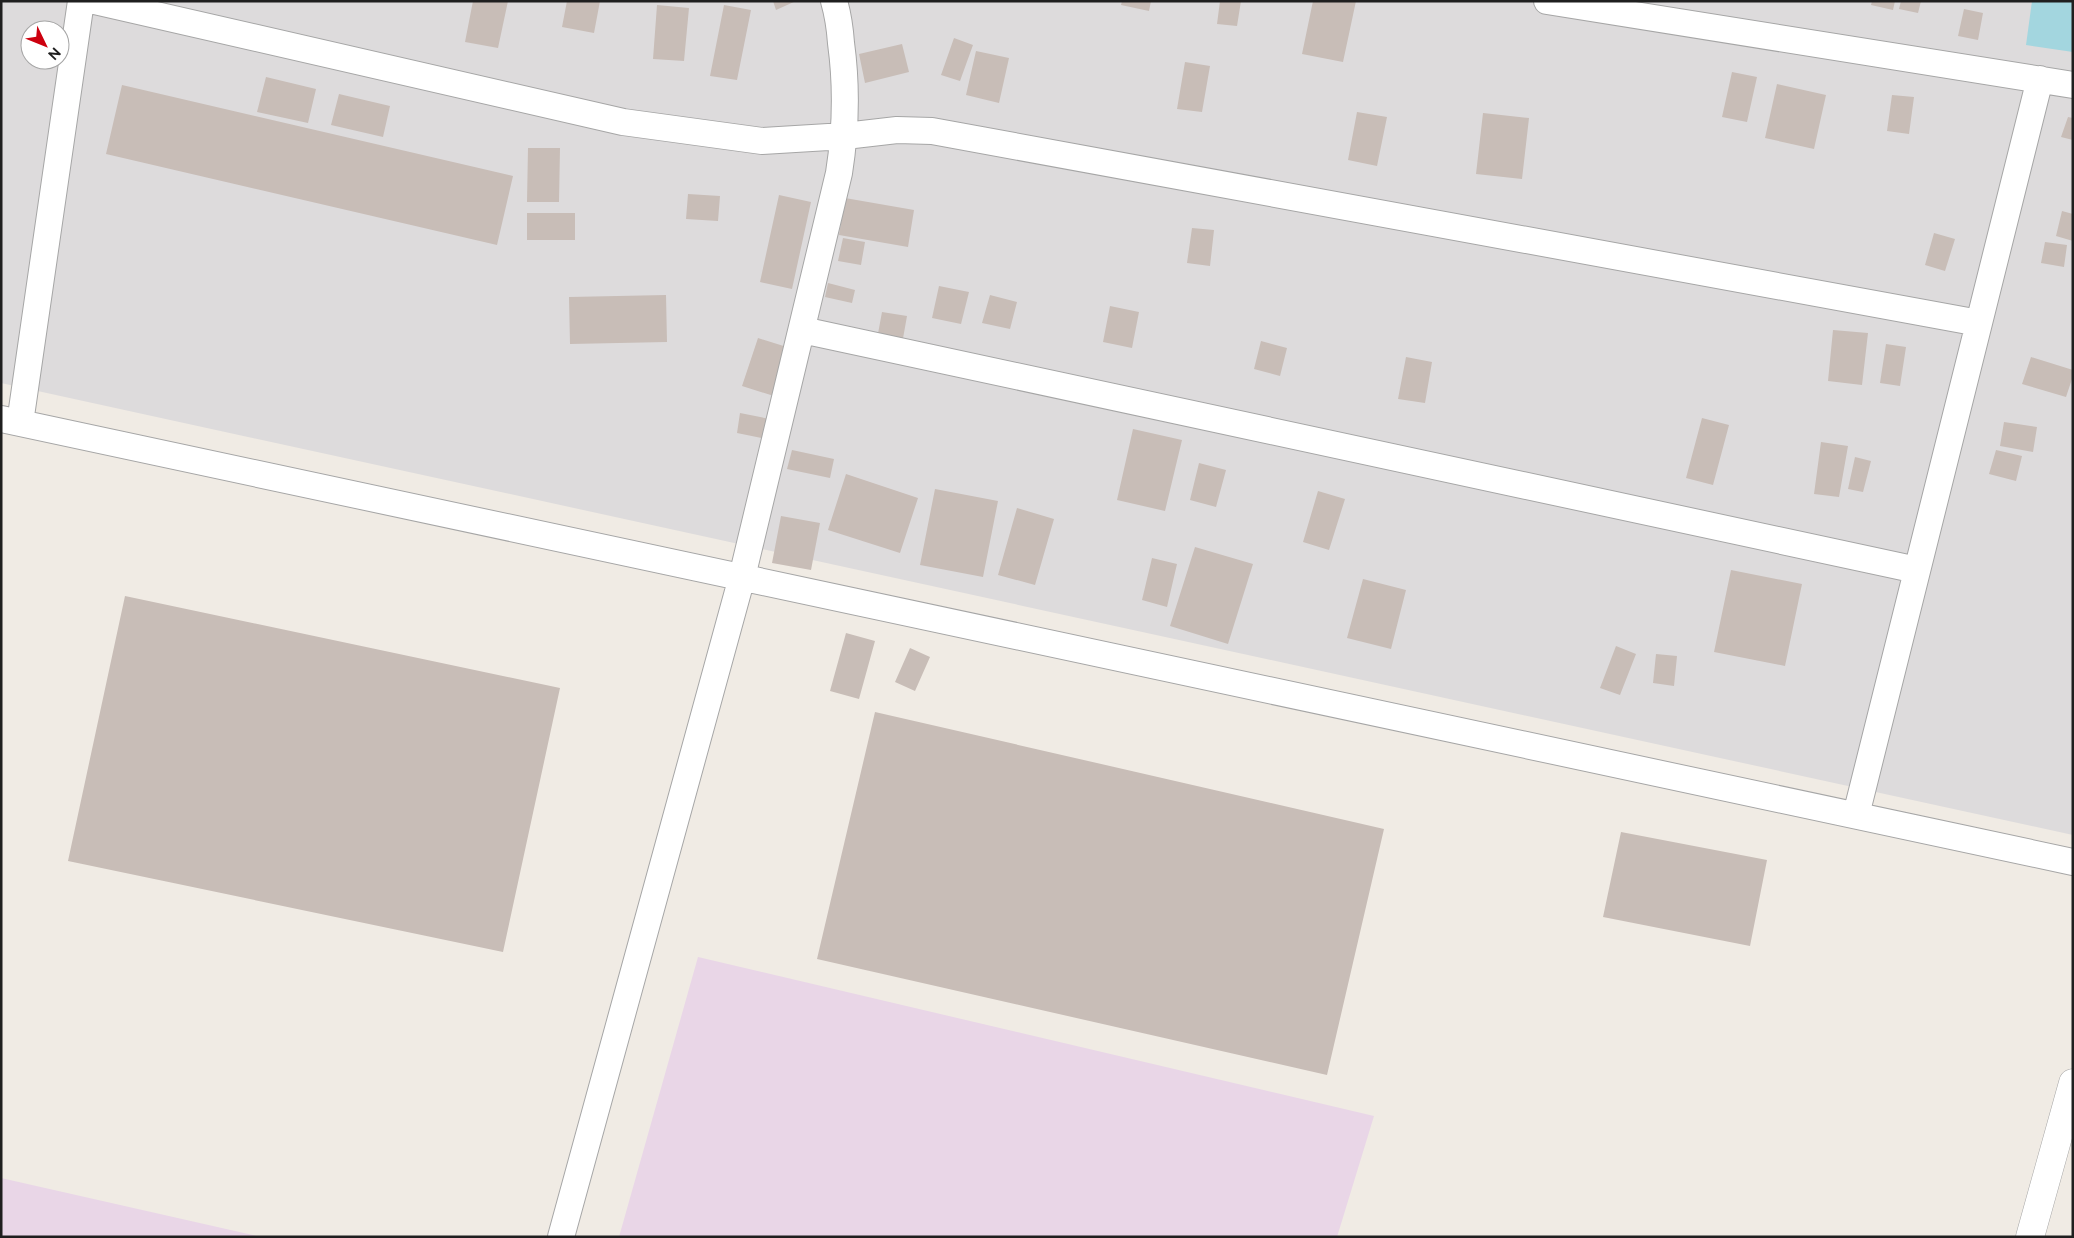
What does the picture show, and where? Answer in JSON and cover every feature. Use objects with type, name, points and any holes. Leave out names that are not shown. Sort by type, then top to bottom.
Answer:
[{"type":"street","points":[[81,1],[11,421],[2073,862]]},
{"type":"street","points":[[95,1],[623,122],[762,141],[845,136],[897,130],[932,131],[1979,323]]},
{"type":"street","points":[[561,1237],[742,577],[839,173],[845,136],[845,74],[834,1]]},
{"type":"street","points":[[1547,1],[2073,85]]},
{"type":"street","points":[[1856,816],[2040,79]]},
{"type":"street","points":[[802,330],[1917,570]]},
{"type":"street","points":[[2030,1237],[2073,1083]]},
{"type":"shaded area","points":[[1,1],[2073,1],[2073,835],[1,383]]},
{"type":"shaded area","points":[[698,957],[1374,1116],[1337,1237],[619,1237]]},
{"type":"shaded area","points":[[1,1178],[261,1237],[1,1237]]},
{"type":"water","points":[[2032,1],[2073,1],[2073,52],[2026,45]]},
{"type":"building","points":[[473,1],[508,1],[498,48],[465,42]]},
{"type":"building","points":[[567,1],[600,1],[594,33],[562,27]]},
{"type":"building","points":[[773,1],[796,1],[776,10]]},
{"type":"building","points":[[1122,1],[1151,1],[1149,11],[1121,5]]},
{"type":"building","points":[[1220,1],[1241,1],[1237,26],[1217,24]]},
{"type":"building","points":[[1313,1],[1356,1],[1343,62],[1302,54]]},
{"type":"building","points":[[1872,1],[1895,1],[1893,10],[1871,5]]},
{"type":"building","points":[[1901,1],[1921,1],[1918,13],[1899,9]]},
{"type":"building","points":[[657,5],[689,8],[684,61],[653,59]]},
{"type":"building","points":[[724,5],[751,10],[737,80],[710,76]]},
{"type":"building","points":[[1964,9],[1983,13],[1978,40],[1958,36]]},
{"type":"building","points":[[954,38],[973,45],[960,81],[941,75]]},
{"type":"building","points":[[902,44],[909,72],[865,83],[859,54]]},
{"type":"building","points":[[976,51],[1009,58],[999,103],[966,95]]},
{"type":"building","points":[[1185,62],[1210,66],[1202,112],[1177,109]]},
{"type":"building","points":[[1732,72],[1757,77],[1747,122],[1722,117]]},
{"type":"building","points":[[266,77],[316,89],[308,123],[257,112]]},
{"type":"building","points":[[1777,84],[1826,95],[1814,149],[1765,138]]},
{"type":"building","points":[[122,85],[513,176],[497,245],[106,154]]},
{"type":"building","points":[[339,94],[390,106],[383,137],[331,125]]},
{"type":"building","points":[[1892,95],[1914,97],[1909,134],[1887,131]]},
{"type":"building","points":[[1357,112],[1387,117],[1377,166],[1348,160]]},
{"type":"building","points":[[1483,113],[1529,118],[1522,179],[1476,174]]},
{"type":"building","points":[[2068,117],[2073,118],[2073,140],[2061,137]]},
{"type":"building","points":[[528,148],[560,148],[559,202],[527,202]]},
{"type":"building","points":[[688,194],[720,196],[718,221],[686,219]]},
{"type":"building","points":[[779,195],[811,202],[792,289],[760,282]]},
{"type":"building","points":[[845,198],[914,210],[908,247],[839,235]]},
{"type":"building","points":[[2062,211],[2073,214],[2073,241],[2056,236]]},
{"type":"building","points":[[527,213],[575,213],[575,240],[527,240]]},
{"type":"building","points":[[1192,228],[1214,230],[1210,266],[1187,263]]},
{"type":"building","points":[[1934,233],[1955,239],[1945,271],[1925,265]]},
{"type":"building","points":[[843,238],[865,242],[861,265],[838,261]]},
{"type":"building","points":[[2045,242],[2067,245],[2064,267],[2041,263]]},
{"type":"building","points":[[828,283],[855,290],[852,303],[825,297]]},
{"type":"building","points":[[939,286],[969,292],[961,324],[932,318]]},
{"type":"building","points":[[666,295],[667,342],[570,344],[569,297]]},
{"type":"building","points":[[990,295],[1017,302],[1010,329],[982,323]]},
{"type":"building","points":[[1110,306],[1139,312],[1132,348],[1103,342]]},
{"type":"building","points":[[882,312],[907,316],[902,344],[877,339]]},
{"type":"building","points":[[1833,330],[1868,333],[1862,385],[1828,381]]},
{"type":"building","points":[[758,338],[790,348],[774,396],[742,386]]},
{"type":"building","points":[[1261,341],[1287,348],[1280,376],[1254,369]]},
{"type":"building","points":[[1886,344],[1906,347],[1900,386],[1880,383]]},
{"type":"building","points":[[1406,357],[1432,362],[1425,403],[1398,399]]},
{"type":"building","points":[[2031,357],[2073,370],[2073,376],[2066,397],[2022,384]]},
{"type":"building","points":[[740,413],[770,419],[766,439],[737,433]]},
{"type":"building","points":[[1702,418],[1729,425],[1713,485],[1686,478]]},
{"type":"building","points":[[2004,422],[2037,427],[2033,452],[2000,446]]},
{"type":"building","points":[[1133,429],[1182,440],[1165,511],[1117,500]]},
{"type":"building","points":[[1821,442],[1848,446],[1839,497],[1814,494]]},
{"type":"building","points":[[792,450],[834,459],[830,478],[787,469]]},
{"type":"building","points":[[1996,450],[2022,456],[2016,481],[1989,474]]},
{"type":"building","points":[[1855,457],[1871,461],[1863,492],[1848,489]]},
{"type":"building","points":[[1199,463],[1226,470],[1216,507],[1190,500]]},
{"type":"building","points":[[846,474],[918,498],[900,553],[828,530]]},
{"type":"building","points":[[935,489],[998,501],[983,577],[920,565]]},
{"type":"building","points":[[1318,491],[1345,499],[1329,550],[1303,542]]},
{"type":"building","points":[[1017,508],[1054,519],[1035,585],[998,575]]},
{"type":"building","points":[[781,516],[820,523],[811,570],[772,563]]},
{"type":"building","points":[[1195,547],[1253,564],[1228,644],[1170,626]]},
{"type":"building","points":[[1152,558],[1177,564],[1167,607],[1142,600]]},
{"type":"building","points":[[1731,570],[1802,584],[1785,666],[1714,652]]},
{"type":"building","points":[[1363,579],[1406,590],[1391,649],[1347,638]]},
{"type":"building","points":[[125,596],[560,688],[503,952],[68,861]]},
{"type":"building","points":[[846,633],[875,641],[859,699],[830,691]]},
{"type":"building","points":[[1616,646],[1636,654],[1620,695],[1600,688]]},
{"type":"building","points":[[910,648],[930,657],[915,691],[895,682]]},
{"type":"building","points":[[1656,654],[1677,656],[1674,686],[1653,683]]},
{"type":"building","points":[[875,712],[1384,829],[1327,1075],[817,959]]},
{"type":"building","points":[[1621,832],[1767,860],[1750,946],[1603,917]]}]
